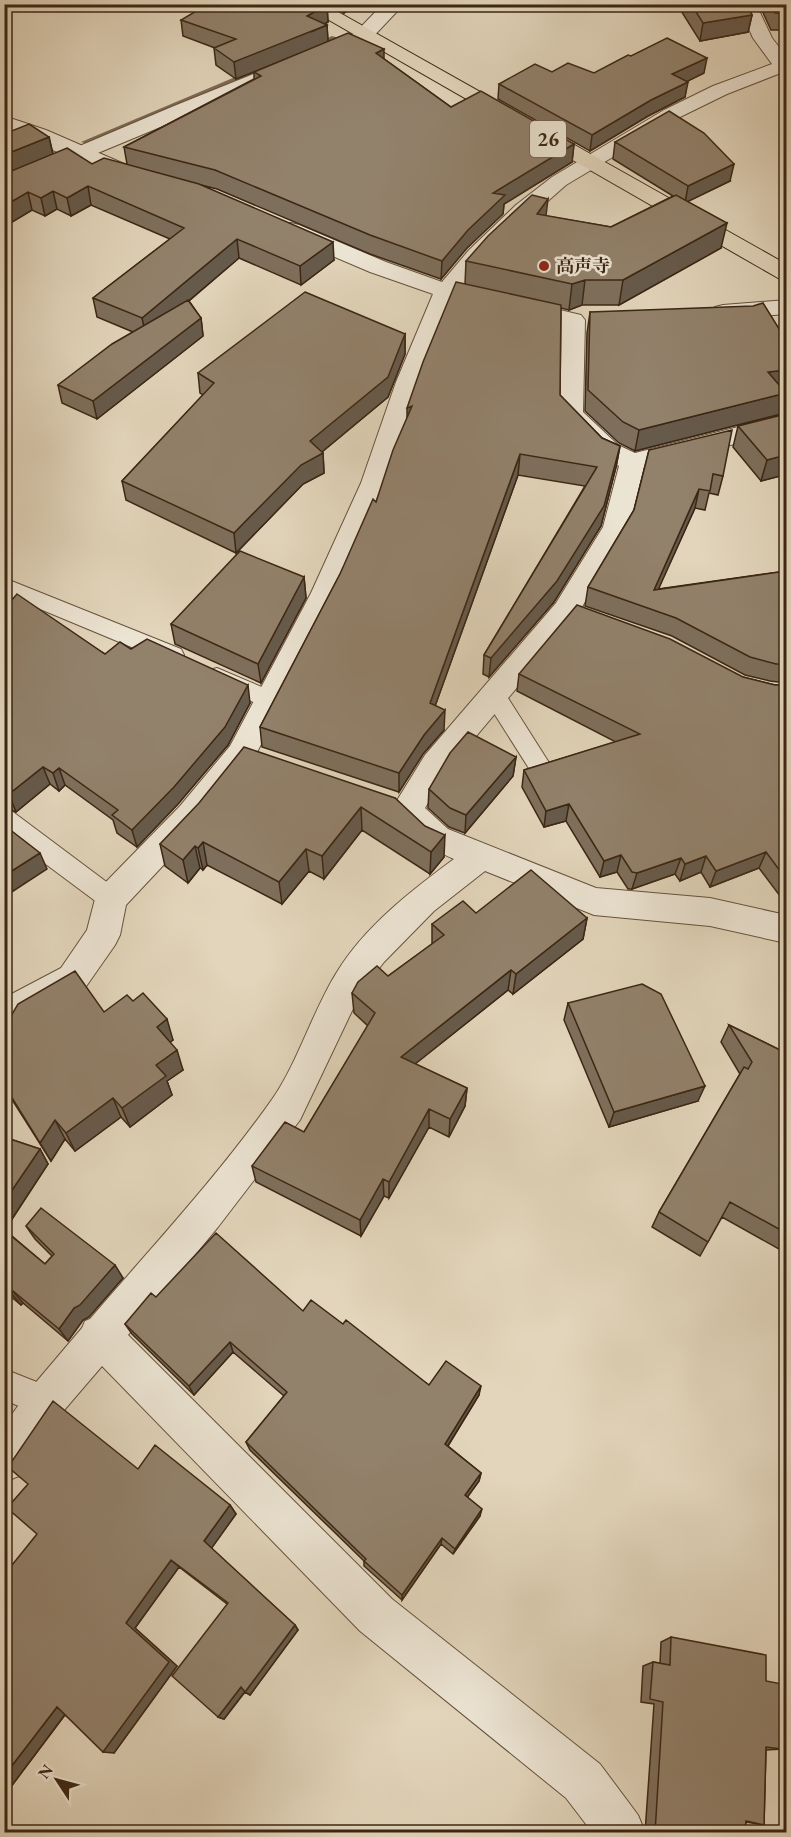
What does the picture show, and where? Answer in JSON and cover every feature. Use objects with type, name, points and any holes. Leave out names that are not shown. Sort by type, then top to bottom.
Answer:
[{"type":"main road","name":"26","points":[[310,4],[786,273]]},
{"type":"street","points":[[4,186],[181,110],[363,36],[395,4]]},
{"type":"street","points":[[747,4],[753,22],[778,60],[786,65]]},
{"type":"street","points":[[4,1015],[74,978],[103,936],[111,899],[191,815],[241,754],[325,593],[374,483],[408,382],[446,291],[477,255],[524,210],[559,181],[671,114],[710,95],[786,65]]},
{"type":"street","points":[[4,122],[35,131],[115,170],[154,182]]},
{"type":"street","points":[[269,221],[361,261],[446,291],[583,317],[571,414],[609,451],[632,462],[786,423]]},
{"type":"street","points":[[697,314],[786,307]]},
{"type":"street","points":[[407,810],[436,763],[493,693],[577,614],[616,528],[632,462]]},
{"type":"street","points":[[241,754],[272,765]]},
{"type":"street","points":[[377,800],[407,810],[437,838],[594,901],[710,912],[786,929]]},
{"type":"street","points":[[4,1461],[45,1401],[99,1335],[205,1214],[287,1107],[349,982],[372,952],[422,901],[480,857]]},
{"type":"street","points":[[99,1335],[376,1615],[583,1781],[621,1833]]},
{"type":"lane","points":[[4,585],[111,631],[151,645],[270,700]]},
{"type":"lane","points":[[493,693],[538,764]]},
{"type":"lane","points":[[4,819],[111,899]]},
{"type":"lane","points":[[4,1384],[45,1401]]},
{"type":"building","points":[[208,4],[326,4],[307,16],[327,25],[234,62],[214,48],[236,39],[181,20]]},
{"type":"building","points":[[691,4],[747,4],[752,15],[703,23]]},
{"type":"building","points":[[770,4],[786,4],[786,13],[775,13]]},
{"type":"building","points":[[348,33],[384,49],[376,53],[451,107],[481,91],[574,144],[493,193],[505,195],[468,230],[442,261],[370,235],[215,170],[124,147],[261,76],[254,72]]},
{"type":"building","points":[[667,38],[707,58],[672,74],[688,82],[651,100],[592,135],[499,84],[535,64],[552,72],[568,63],[594,73]]},
{"type":"building","points":[[669,111],[704,133],[734,164],[688,186],[615,142]]},
{"type":"building","points":[[29,124],[49,137],[4,155],[4,134]]},
{"type":"building","points":[[67,148],[92,164],[104,158],[199,184],[333,242],[300,266],[237,239],[142,318],[93,298],[184,228],[88,186],[67,198],[53,191],[41,198],[28,192],[4,206],[4,174]]},
{"type":"building","points":[[532,195],[548,199],[537,214],[611,227],[676,195],[727,223],[623,280],[585,280],[572,284],[466,261],[488,236]]},
{"type":"building","points":[[456,282],[561,305],[560,395],[602,438],[620,446],[604,506],[557,581],[491,658],[484,655],[597,467],[520,454],[430,703],[445,710],[424,735],[399,773],[260,727],[340,574],[373,499],[376,502],[393,450],[412,406],[407,408],[423,362]]},
{"type":"building","points":[[305,292],[405,334],[388,377],[310,441],[323,453],[301,465],[234,533],[122,481],[214,383],[198,373]]},
{"type":"building","points":[[188,300],[201,318],[93,401],[58,385],[112,344]]},
{"type":"building","points":[[763,303],[786,340],[786,370],[768,372],[786,393],[639,430],[623,422],[588,390],[590,312],[753,306]]},
{"type":"building","points":[[786,414],[786,455],[767,460],[738,426]]},
{"type":"building","points":[[732,430],[723,476],[713,474],[710,491],[699,489],[654,590],[786,571],[786,664],[776,664],[750,657],[676,618],[588,587],[634,510],[649,450]]},
{"type":"building","points":[[240,551],[304,577],[258,664],[171,624]]},
{"type":"building","points":[[17,594],[105,654],[120,642],[131,649],[147,639],[248,685],[225,727],[174,787],[132,830],[112,815],[118,810],[59,768],[53,773],[43,767],[9,794],[4,793],[4,597],[11,601]]},
{"type":"building","points":[[577,605],[670,639],[743,677],[775,685],[786,685],[786,879],[766,852],[716,871],[706,856],[685,864],[681,858],[637,873],[632,872],[621,855],[604,861],[569,804],[546,811],[524,770],[640,734],[519,674]]},
{"type":"building","points":[[468,732],[516,757],[466,815],[450,808],[429,789],[450,753]]},
{"type":"building","points":[[244,747],[395,798],[425,826],[445,835],[431,852],[361,807],[322,856],[306,849],[279,882],[203,842],[198,848],[195,846],[183,860],[160,844],[199,803]]},
{"type":"building","points":[[4,825],[40,853],[4,876]]},
{"type":"building","points":[[531,870],[587,918],[516,974],[511,970],[401,1057],[467,1088],[450,1119],[429,1109],[389,1182],[383,1179],[360,1220],[252,1166],[285,1122],[304,1132],[375,1013],[352,993],[358,982],[377,966],[388,976],[444,935],[432,924],[463,901],[476,913]]},
{"type":"building","points":[[75,971],[104,1012],[127,995],[133,1001],[143,993],[167,1019],[157,1027],[177,1050],[156,1065],[166,1076],[122,1108],[113,1098],[66,1133],[55,1120],[40,1143],[4,1085],[4,1028],[18,1004]]},
{"type":"building","points":[[642,984],[661,994],[705,1086],[614,1112],[568,1003]]},
{"type":"building","points":[[729,1025],[786,1053],[786,1233],[730,1202],[708,1242],[659,1212],[744,1067],[748,1069],[752,1062]]},
{"type":"building","points":[[4,1137],[40,1149],[4,1202]]},
{"type":"building","points":[[41,1208],[115,1265],[80,1305],[74,1308],[59,1329],[13,1291],[11,1293],[4,1287],[4,1230],[45,1264],[54,1254],[26,1226]]},
{"type":"building","points":[[216,1233],[303,1311],[311,1300],[343,1324],[346,1320],[429,1385],[446,1361],[481,1386],[445,1444],[481,1473],[465,1495],[482,1509],[455,1549],[442,1538],[402,1595],[364,1561],[366,1559],[246,1442],[287,1392],[230,1342],[189,1386],[125,1324],[151,1293],[156,1297]]},
{"type":"building","points":[[53,1401],[138,1469],[155,1445],[230,1505],[204,1541],[295,1625],[245,1692],[241,1687],[218,1717],[172,1676],[228,1603],[171,1560],[126,1623],[169,1662],[103,1752],[57,1707],[4,1776],[4,1575],[37,1534],[7,1508],[28,1484],[8,1467]]},
{"type":"building","points":[[671,1637],[766,1655],[766,1681],[782,1684],[782,1749],[766,1747],[764,1825],[746,1821],[745,1833],[655,1833],[663,1702],[650,1699],[653,1662],[670,1665]]},
{"type":"waterway","points":[[287,59],[335,38]]},
{"type":"waterway","points":[[85,142],[269,66]]},
{"type":"place","name":"高声寺","points":[[544,266]]}]
